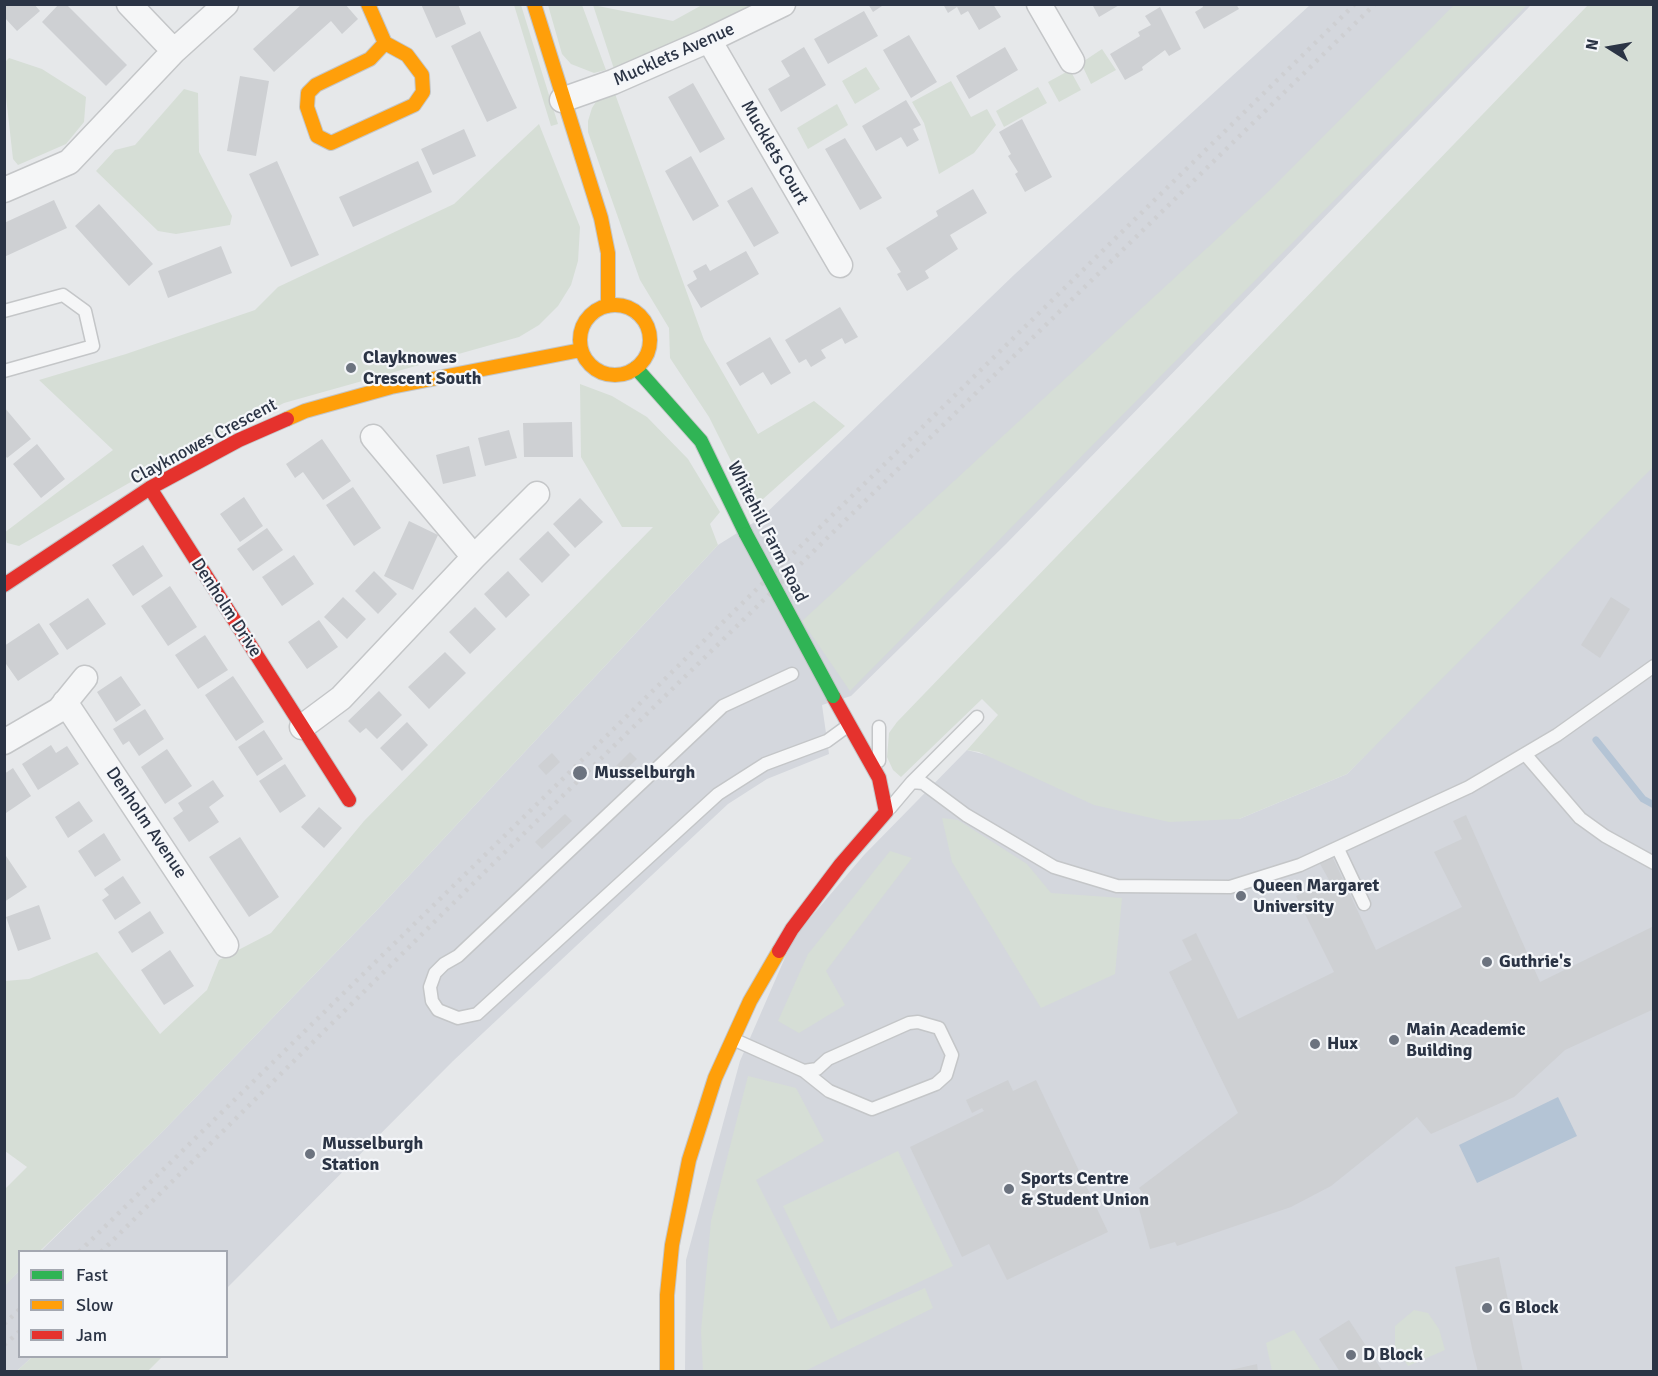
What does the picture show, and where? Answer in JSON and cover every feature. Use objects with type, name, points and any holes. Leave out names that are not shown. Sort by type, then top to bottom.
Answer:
[{"type":"street","points":[[129,4],[174,51]]},
{"type":"street","points":[[4,190],[69,162],[174,51],[226,4]]},
{"type":"street","points":[[368,4],[385,43],[406,55],[422,75],[423,92],[414,105],[331,143],[317,136],[307,107],[308,93],[316,85],[370,59],[385,43]]},
{"type":"street","points":[[534,4],[562,100],[601,218],[608,254],[608,306]]},
{"type":"street","name":"Mucklets Avenue","points":[[562,100],[613,82],[709,40],[783,4]]},
{"type":"street","points":[[1039,4],[1072,61]]},
{"type":"street","name":"Mucklets Court","points":[[709,40],[840,265]]},
{"type":"street","points":[[608,306],[630,309],[647,325],[650,337],[649,348],[644,359],[636,368],[626,373],[604,373],[594,368],[581,350],[580,340],[585,322],[598,309],[608,306]]},
{"type":"street","name":"Clayknowes Crescent","points":[[4,585],[150,488],[239,440],[305,411],[391,387],[581,350]]},
{"type":"street","name":"Whitehill Farm Road","points":[[636,368],[701,441],[746,534],[879,778],[886,812]]},
{"type":"street","points":[[373,437],[474,557]]},
{"type":"street","name":"Denholm Drive","points":[[150,488],[349,800]]},
{"type":"street","points":[[302,727],[341,699],[474,557],[537,494]]},
{"type":"street","points":[[4,742],[59,710],[86,678]]},
{"type":"street","name":"Denholm Avenue","points":[[65,702],[226,945]]},
{"type":"street","points":[[667,1371],[668,1295],[680,1202],[701,1119],[731,1038],[792,929],[841,864],[886,812]]},
{"type":"lane","points":[[4,311],[63,295],[85,311],[93,346],[4,372]]},
{"type":"lane","points":[[912,782],[923,783],[966,815],[1054,867],[1117,886],[1230,887],[1300,865],[1469,787],[1557,735],[1653,666]]},
{"type":"lane","points":[[792,674],[723,706],[458,956],[444,964],[435,973],[430,987],[432,1001],[438,1010],[458,1018],[477,1014],[717,794],[765,764],[827,741],[850,724]]},
{"type":"lane","points":[[886,812],[912,782],[977,717]]},
{"type":"lane","points":[[879,727],[879,778]]},
{"type":"lane","points":[[1525,754],[1580,818],[1605,836],[1653,863]]},
{"type":"lane","points":[[1338,849],[1364,904]]},
{"type":"lane","points":[[731,1038],[804,1071],[829,1091],[872,1109],[936,1084],[946,1075],[952,1055],[939,1028],[918,1022],[909,1023],[828,1059],[817,1069],[804,1071]]},
{"type":"shaded area","points":[[514,5],[521,5],[558,124],[551,126]]},
{"type":"shaded area","points":[[548,5],[582,5],[606,70],[594,73],[571,64],[562,54]]},
{"type":"shaded area","points":[[593,5],[673,21],[702,5],[763,5],[614,69]]},
{"type":"shaded area","points":[[1310,5],[1531,5],[1006,544],[851,696],[822,705],[829,754],[767,779],[728,804],[453,1061],[228,1287],[228,1250],[42,1250],[164,1130],[377,910],[718,545],[761,518],[1015,274]]},
{"type":"shaded area","points":[[1454,5],[1527,5],[850,691],[802,621],[1270,190]]},
{"type":"shaded area","points":[[1588,5],[1653,5],[1653,467],[1347,774],[1239,819],[1169,822],[1094,805],[979,752],[967,750],[998,715],[982,699],[901,777],[893,770],[887,757],[889,733],[897,722]]},
{"type":"shaded area","points":[[1102,49],[1116,70],[1091,84],[1081,63]]},
{"type":"shaded area","points":[[9,58],[42,69],[86,97],[84,122],[66,144],[18,165],[13,159],[5,88],[5,62]]},
{"type":"shaded area","points":[[866,67],[880,89],[855,104],[842,81]]},
{"type":"shaded area","points":[[1070,70],[1081,90],[1059,102],[1048,82]]},
{"type":"shaded area","points":[[951,81],[971,117],[987,109],[996,125],[974,153],[939,174],[924,123],[912,102]]},
{"type":"shaded area","points":[[1038,87],[1047,103],[1004,127],[996,111]]},
{"type":"shaded area","points":[[184,89],[198,93],[199,152],[232,216],[230,225],[176,234],[158,231],[96,171],[115,150],[135,145]]},
{"type":"shaded area","points":[[614,91],[704,340],[758,434],[814,401],[845,426],[754,507],[709,417],[670,358],[669,328],[640,280],[588,132],[588,121],[592,108],[599,97]]},
{"type":"shaded area","points":[[837,104],[848,125],[808,149],[797,128]]},
{"type":"shaded area","points":[[539,124],[580,227],[578,261],[571,285],[558,306],[539,325],[519,337],[284,403],[143,475],[19,546],[7,543],[4,533],[113,450],[39,380],[126,354],[255,310],[278,287],[454,204]]},
{"type":"shaded area","points":[[580,384],[612,396],[647,417],[688,459],[720,512],[710,524],[718,545],[377,910],[164,1130],[41,1250],[18,1250],[18,1272],[5,1286],[5,1189],[27,1167],[5,1151],[5,981],[29,979],[97,952],[160,1034],[207,990],[219,960],[271,933],[364,821],[653,527],[622,527],[581,457]]},
{"type":"shaded area","name":"Queen Margaret University","points":[[1653,458],[1653,1371],[685,1372],[686,1260],[740,1061],[794,937],[864,855],[967,750],[1239,819],[1347,774]]},
{"type":"shaded area","points":[[942,818],[958,820],[1027,864],[1051,893],[1122,898],[1115,974],[1041,1008],[952,862]]},
{"type":"shaded area","points":[[890,851],[912,858],[826,971],[845,1005],[799,1033],[778,1021],[808,954]]},
{"type":"shaded area","points":[[748,1076],[796,1088],[824,1141],[756,1180],[831,1329],[925,1288],[933,1308],[805,1371],[703,1371],[701,1331],[711,1221]]},
{"type":"shaded area","points":[[898,1151],[953,1266],[838,1321],[783,1206]]},
{"type":"shaded area","points":[[18,1272],[18,1358],[31,1358],[17,1371],[5,1371],[4,1286]]},
{"type":"shaded area","points":[[1414,1310],[1428,1313],[1439,1329],[1445,1350],[1408,1366],[1395,1346],[1395,1326]]},
{"type":"shaded area","points":[[1294,1330],[1321,1371],[1272,1371],[1266,1343]]},
{"type":"shaded area","points":[[31,1358],[161,1358],[148,1371],[17,1371]]},
{"type":"water","points":[[1558,1097],[1577,1136],[1477,1183],[1459,1145]]},
{"type":"building","points":[[4,4],[34,4],[40,11],[17,31],[4,17]]},
{"type":"building","points":[[59,4],[66,4],[127,65],[106,86],[42,22]]},
{"type":"building","points":[[302,4],[345,4],[358,19],[342,34],[331,21],[274,72],[253,49]]},
{"type":"building","points":[[421,4],[458,4],[466,24],[436,38]]},
{"type":"building","points":[[868,4],[885,4],[873,12]]},
{"type":"building","points":[[943,4],[993,4],[1001,17],[979,30],[968,11],[961,15],[957,7],[948,13]]},
{"type":"building","points":[[1092,4],[1121,4],[1099,17]]},
{"type":"building","points":[[1202,4],[1236,4],[1239,9],[1204,29],[1195,12],[1203,7]]},
{"type":"building","points":[[1160,7],[1181,49],[1169,56],[1165,50],[1142,67],[1143,70],[1125,80],[1110,54],[1140,36],[1138,32],[1151,25],[1145,16]]},
{"type":"building","points":[[864,11],[878,36],[828,64],[814,39]]},
{"type":"building","points":[[480,31],[517,108],[487,122],[451,46]]},
{"type":"building","points":[[909,35],[937,82],[911,98],[883,50]]},
{"type":"building","points":[[804,47],[826,85],[781,112],[768,89],[790,76],[781,61]]},
{"type":"building","points":[[1005,47],[1018,70],[969,99],[956,76]]},
{"type":"building","points":[[240,76],[269,81],[256,156],[227,151]]},
{"type":"building","points":[[693,83],[725,139],[700,153],[668,97]]},
{"type":"building","points":[[906,100],[921,125],[913,129],[919,140],[907,147],[901,137],[876,151],[862,126]]},
{"type":"building","points":[[1022,119],[1052,177],[1025,192],[1015,174],[1018,172],[1008,156],[1011,154],[999,132]]},
{"type":"building","points":[[464,129],[476,156],[433,175],[421,149]]},
{"type":"building","points":[[845,138],[882,198],[860,210],[825,149]]},
{"type":"building","points":[[691,156],[719,206],[693,221],[665,171]]},
{"type":"building","points":[[277,161],[319,255],[291,267],[249,174]]},
{"type":"building","points":[[418,161],[432,192],[353,227],[339,197]]},
{"type":"building","points":[[752,187],[779,233],[754,247],[727,201]]},
{"type":"building","points":[[973,189],[987,213],[950,235],[958,249],[925,271],[929,278],[907,291],[897,274],[901,272],[886,248],[938,216],[936,211]]},
{"type":"building","points":[[54,200],[67,228],[4,257],[4,223]]},
{"type":"building","points":[[99,204],[153,264],[129,286],[75,226]]},
{"type":"building","points":[[221,246],[232,273],[168,298],[158,271]]},
{"type":"building","points":[[746,251],[759,274],[701,308],[687,285],[697,279],[693,271],[706,264],[710,271]]},
{"type":"building","points":[[840,307],[858,337],[845,344],[842,338],[821,350],[826,358],[811,367],[806,359],[799,363],[785,340]]},
{"type":"building","points":[[770,337],[791,373],[771,385],[763,372],[740,386],[726,363]]},
{"type":"building","points":[[4,407],[31,439],[7,458],[4,454]]},
{"type":"building","points":[[572,422],[573,457],[524,457],[523,423]]},
{"type":"building","points":[[509,430],[517,458],[485,466],[478,438]]},
{"type":"building","points":[[322,439],[351,481],[323,500],[303,472],[295,478],[286,464]]},
{"type":"building","points":[[37,444],[65,479],[41,498],[13,464]]},
{"type":"building","points":[[469,446],[476,476],[443,484],[436,455]]},
{"type":"building","points":[[353,487],[381,528],[354,546],[326,505]]},
{"type":"building","points":[[244,497],[263,526],[240,542],[220,514]]},
{"type":"building","points":[[580,498],[603,522],[575,548],[553,524]]},
{"type":"building","points":[[409,521],[438,535],[413,590],[384,576]]},
{"type":"building","points":[[267,528],[283,550],[253,571],[237,549]]},
{"type":"building","points":[[548,531],[570,555],[542,583],[519,559]]},
{"type":"building","points":[[143,545],[163,576],[133,596],[112,565]]},
{"type":"building","points":[[294,555],[314,584],[282,606],[262,577]]},
{"type":"building","points":[[374,571],[397,594],[378,614],[355,591]]},
{"type":"building","points":[[508,571],[530,595],[506,618],[484,594]]},
{"type":"building","points":[[170,586],[197,627],[168,646],[141,606]]},
{"type":"building","points":[[343,597],[366,619],[347,639],[324,617]]},
{"type":"building","points":[[1611,597],[1630,609],[1600,658],[1581,645]]},
{"type":"building","points":[[88,598],[106,624],[67,650],[49,624]]},
{"type":"building","points":[[475,607],[496,629],[470,654],[449,632]]},
{"type":"building","points":[[319,620],[338,647],[307,669],[288,642]]},
{"type":"building","points":[[39,623],[59,654],[18,681],[4,661],[4,646]]},
{"type":"building","points":[[205,635],[228,670],[198,689],[175,655]]},
{"type":"building","points":[[445,652],[466,673],[429,709],[408,687]]},
{"type":"building","points":[[121,676],[141,705],[116,722],[97,692]]},
{"type":"building","points":[[233,676],[264,722],[236,741],[205,695]]},
{"type":"building","points":[[379,691],[402,715],[377,739],[366,728],[360,733],[348,721]]},
{"type":"building","points":[[145,709],[164,739],[139,756],[129,741],[123,745],[113,729]]},
{"type":"building","points":[[407,722],[428,745],[402,771],[380,748]]},
{"type":"building","points":[[264,730],[283,759],[257,776],[238,747]]},
{"type":"building","points":[[51,745],[56,753],[67,746],[79,764],[38,790],[22,764]]},
{"type":"building","points":[[167,749],[192,786],[165,804],[141,767]]},
{"type":"building","points":[[630,752],[637,759],[617,778],[611,771]]},
{"type":"building","points":[[552,753],[560,762],[546,775],[538,766]]},
{"type":"building","points":[[285,764],[306,796],[280,813],[259,781]]},
{"type":"building","points":[[13,768],[31,796],[6,813],[4,774]]},
{"type":"building","points":[[213,780],[224,796],[209,807],[219,822],[189,842],[173,818],[183,811],[178,803]]},
{"type":"building","points":[[79,801],[93,821],[68,838],[55,817]]},
{"type":"building","points":[[319,807],[342,828],[324,848],[301,827]]},
{"type":"building","points":[[565,814],[572,821],[542,849],[535,842]]},
{"type":"building","name":"Main Academic Building","points":[[1466,815],[1540,982],[1654,926],[1654,1009],[1565,1050],[1514,1097],[1431,1134],[1417,1117],[1331,1186],[1291,1207],[1177,1246],[1175,1242],[1150,1249],[1138,1205],[1150,1202],[1139,1188],[1238,1113],[1169,972],[1192,960],[1182,940],[1196,933],[1238,1019],[1334,972],[1296,896],[1329,880],[1319,862],[1332,856],[1376,950],[1462,907],[1434,852],[1462,839],[1453,821]]},
{"type":"building","points":[[104,833],[121,860],[95,877],[78,851]]},
{"type":"building","points":[[240,837],[279,897],[249,917],[209,857]]},
{"type":"building","points":[[4,853],[27,887],[4,902]]},
{"type":"building","points":[[123,876],[141,903],[115,920],[102,900],[109,895],[104,889]]},
{"type":"building","points":[[39,905],[51,939],[18,951],[6,917]]},
{"type":"building","points":[[150,911],[164,933],[132,953],[118,932]]},
{"type":"building","points":[[170,950],[194,986],[164,1005],[141,970]]},
{"type":"building","name":"Sports Centre & Student Union","points":[[1008,1080],[1013,1091],[1036,1080],[1108,1232],[1007,1280],[989,1244],[962,1257],[910,1147],[984,1111],[982,1108],[972,1113],[966,1100]]},
{"type":"building","name":"G Block","points":[[1499,1257],[1523,1372],[1478,1372],[1455,1267]]},
{"type":"building","name":"D Block","points":[[1349,1320],[1383,1372],[1340,1372],[1319,1339]]},
{"type":"building","points":[[1257,1364],[1258,1372],[1226,1372],[1226,1371]]},
{"type":"waterway","points":[[1596,740],[1643,799],[1654,805]]},
{"type":"railway","points":[[81,1250],[1355,4]]},
{"type":"railway","points":[[103,1250],[502,855],[1375,4]]},
{"type":"railway","points":[[4,1324],[18,1311]]},
{"type":"railway","points":[[4,1345],[18,1333]]},
{"type":"traffic: fast","points":[[636,368],[701,441],[746,534]]},
{"type":"traffic: fast","points":[[746,534],[833,696]]},
{"type":"traffic: slow","points":[[368,4],[385,43],[407,55],[422,75],[423,92],[414,105],[331,143],[317,136],[307,107],[308,93],[316,85],[370,59],[385,43]]},
{"type":"traffic: slow","points":[[534,4],[601,218],[608,253],[608,306]]},
{"type":"traffic: slow","points":[[615,305],[628,308],[640,315],[647,327],[650,340],[647,353],[640,365],[628,372],[615,375],[602,372],[590,365],[583,353],[580,340],[583,327],[590,315],[602,308],[615,305]]},
{"type":"traffic: slow","points":[[287,419],[305,411],[391,387],[581,350]]},
{"type":"traffic: slow","points":[[667,1372],[667,1295],[672,1245],[689,1160],[715,1078],[750,1001],[779,951]]},
{"type":"traffic: jam","points":[[4,585],[150,488],[239,440],[287,419]]},
{"type":"traffic: jam","points":[[150,488],[349,800]]},
{"type":"traffic: jam","points":[[779,951],[792,929],[841,864],[886,812],[879,778],[833,696]]},
{"type":"place","name":"Clayknowes Crescent South","points":[[351,368]]},
{"type":"place","name":"Musselburgh","points":[[580,773]]},
{"type":"place","name":"Queen Margaret University","points":[[1241,896]]},
{"type":"place","name":"Guthrie's","points":[[1487,962]]},
{"type":"place","name":"Main Academic Building","points":[[1394,1040]]},
{"type":"place","name":"Hux","points":[[1315,1044]]},
{"type":"place","name":"Musselburgh Station","points":[[310,1154]]},
{"type":"place","name":"Sports Centre & Student Union","points":[[1009,1189]]},
{"type":"place","name":"G Block","points":[[1487,1308]]},
{"type":"place","name":"D Block","points":[[1351,1355]]}]
